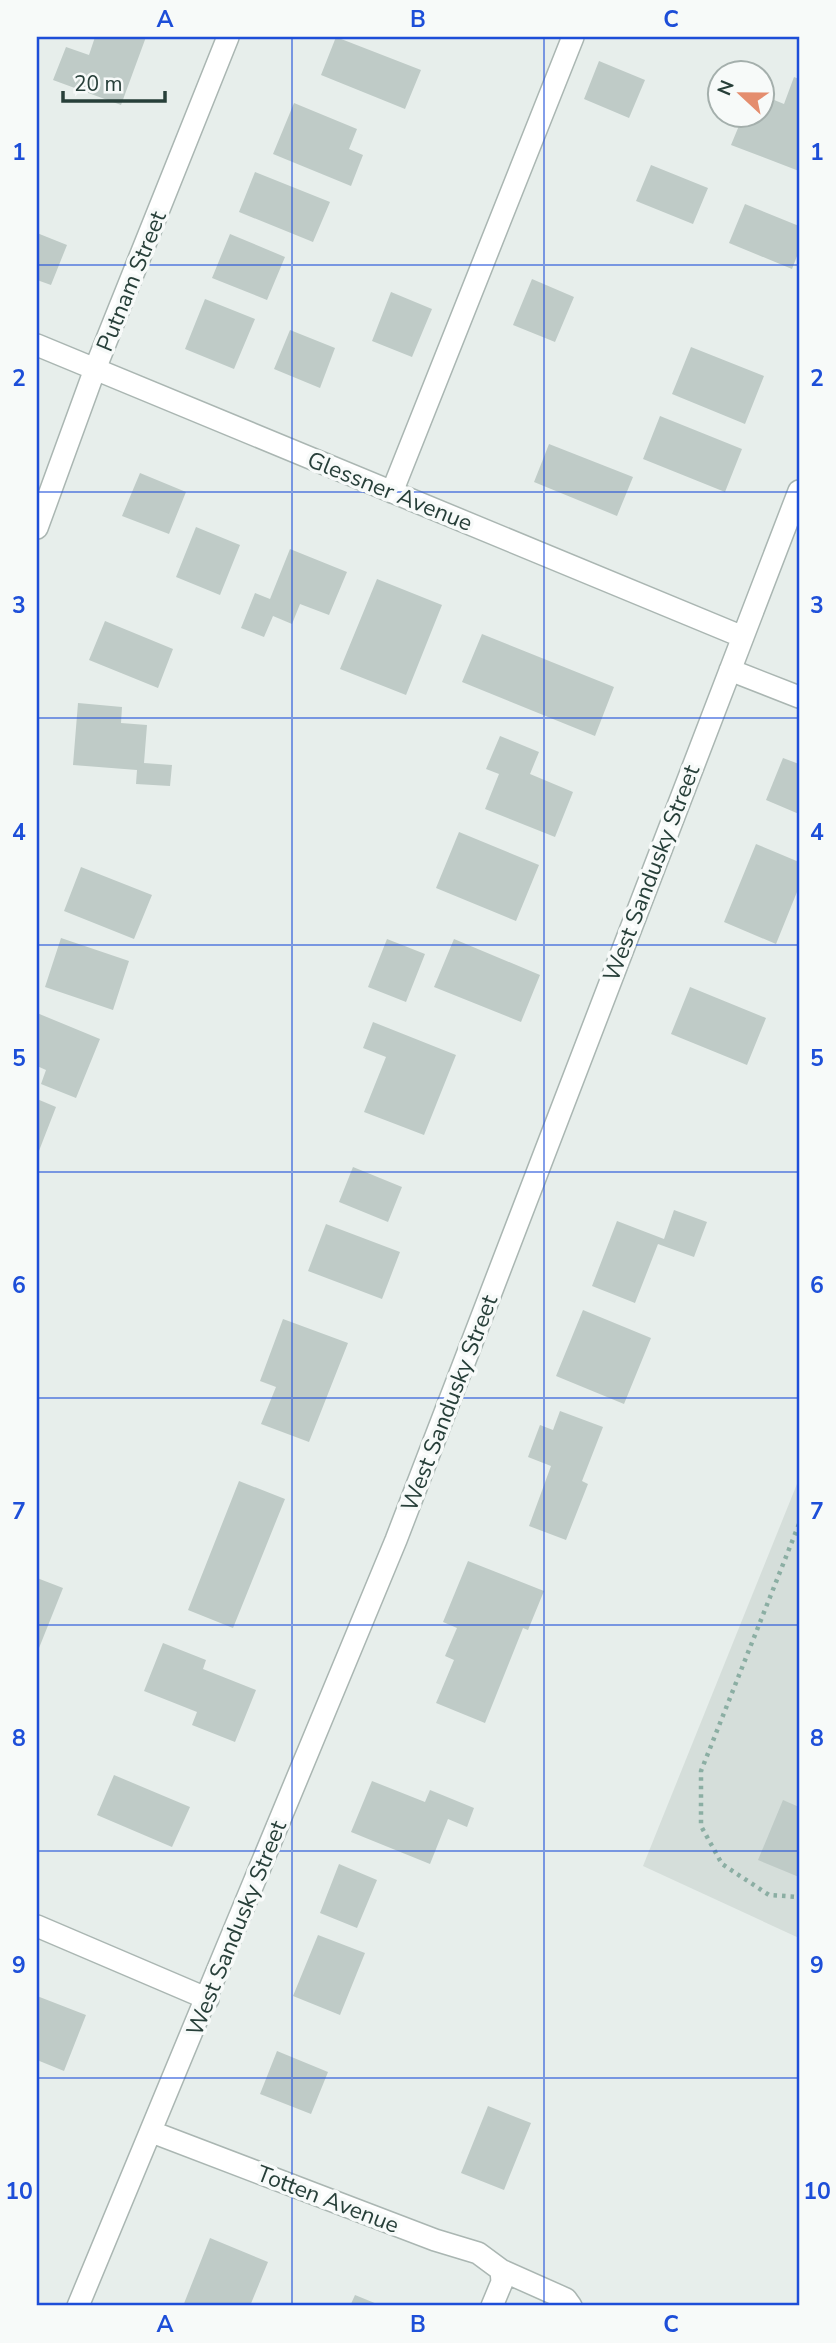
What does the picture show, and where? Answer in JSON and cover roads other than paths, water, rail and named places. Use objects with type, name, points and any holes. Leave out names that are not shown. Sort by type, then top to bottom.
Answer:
[{"type":"street","name":"Putnam Street","points":[[37,528],[95,369],[228,37]]},
{"type":"street","points":[[392,492],[573,37]]},
{"type":"street","name":"Glessner Avenue","points":[[37,345],[743,637]]},
{"type":"street","name":"West Sandusky Street","points":[[78,2306],[208,1999],[396,1540],[799,491]]},
{"type":"street","points":[[730,670],[799,698]]},
{"type":"street","points":[[37,1926],[208,1999]]},
{"type":"street","name":"Totten Avenue","points":[[152,2132],[478,2253],[501,2270],[566,2298],[571,2306]]},
{"type":"street","points":[[492,2306],[502,2282],[501,2270]]}]
